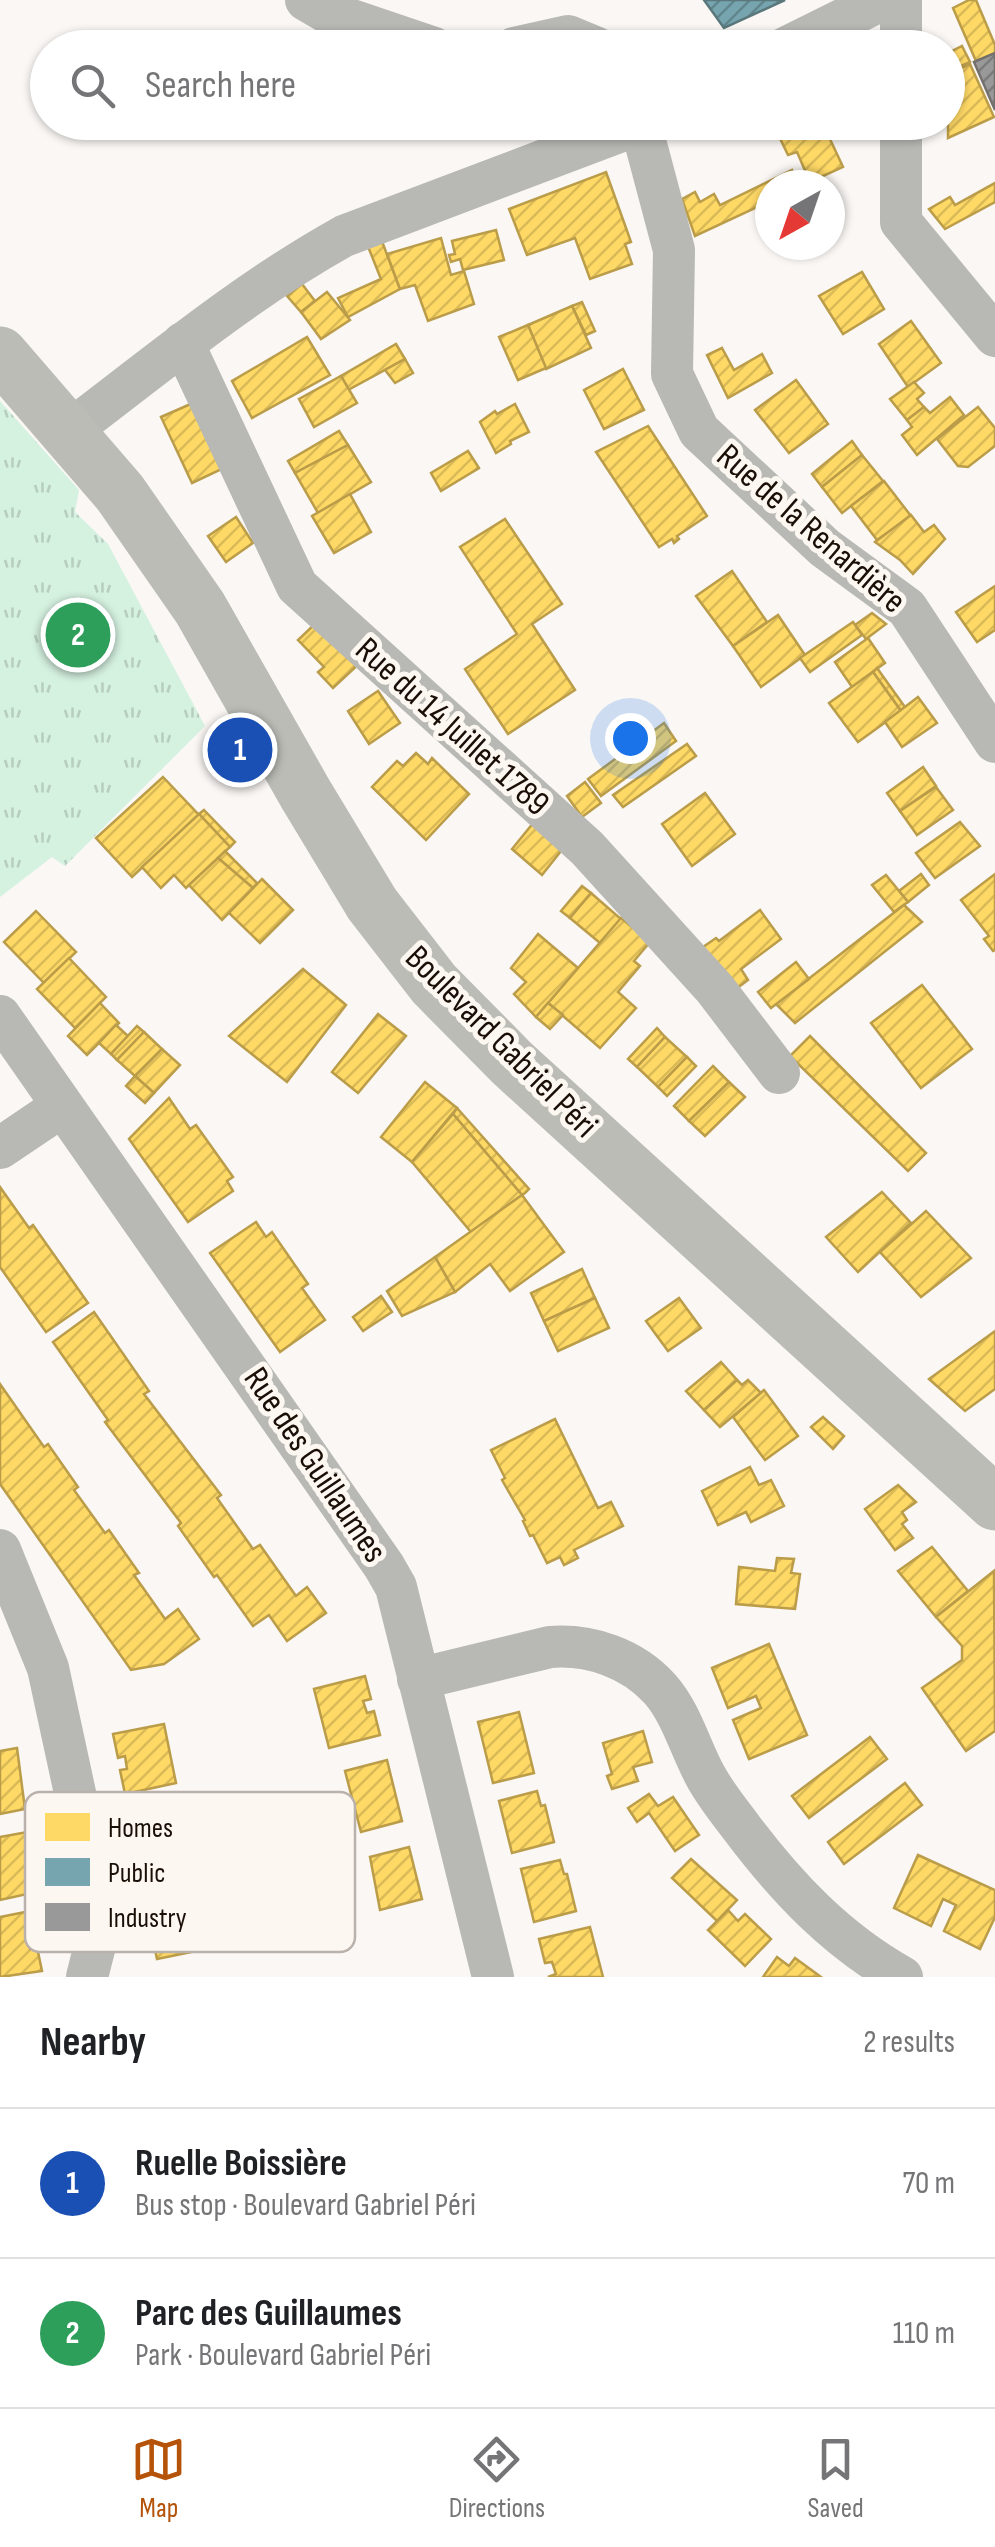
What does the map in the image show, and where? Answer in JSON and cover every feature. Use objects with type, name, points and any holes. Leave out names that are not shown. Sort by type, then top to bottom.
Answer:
[{"type":"main road","name":"Boulevard Gabriel Péri","points":[[0,354],[120,493],[200,608],[372,904],[434,984],[512,1063],[995,1503]]},
{"type":"street","points":[[306,0],[325,11],[381,30]]},
{"type":"street","points":[[821,30],[882,0]]},
{"type":"street","points":[[902,0],[902,30]]},
{"type":"street","points":[[70,431],[183,343],[302,259],[344,236],[597,140]]},
{"type":"street","name":"Rue de la Renardière","points":[[646,140],[674,250],[672,374],[699,431],[825,548],[907,608],[995,742]]},
{"type":"street","points":[[901,140],[901,222],[995,336]]},
{"type":"street","name":"Rue du 14 Juillet 1789","points":[[183,343],[297,586],[587,848],[715,989],[780,1072]]},
{"type":"street","name":"Rue des Guillaumes","points":[[0,1016],[212,1315],[396,1587],[493,1977]]},
{"type":"street","points":[[0,1148],[62,1108]]},
{"type":"street","points":[[0,1550],[48,1668],[75,1792]]},
{"type":"street","points":[[418,1679],[550,1647],[570,1646],[598,1651],[636,1669],[667,1698],[706,1776],[780,1880],[872,1960],[902,1977]]},
{"type":"street","points":[[87,1977],[93,1952]]},
{"type":"green space","points":[[0,401],[79,490],[75,512],[108,544],[205,726],[65,866],[52,857],[0,897]]},
{"type":"building: Homes","points":[[976,0],[995,53],[976,61],[953,8]]},
{"type":"building: Homes","points":[[970,64],[994,117],[965,130],[965,66]]},
{"type":"building: Homes","points":[[781,140],[830,140],[843,167],[805,170],[797,152],[788,155]]},
{"type":"building: Homes","points":[[606,172],[631,242],[625,244],[632,264],[590,279],[575,238],[527,255],[509,209]]},
{"type":"building: Homes","points":[[995,183],[995,202],[945,229],[929,209],[950,197],[955,205]]},
{"type":"building: Homes","points":[[755,188],[755,208],[695,236],[682,199],[695,192],[700,202],[714,194],[720,205]]},
{"type":"building: Homes","points":[[496,230],[504,260],[463,270],[460,259],[451,262],[449,255],[455,254],[452,241]]},
{"type":"building: Homes","points":[[380,236],[400,289],[348,317],[338,298],[381,279],[367,244]]},
{"type":"building: Homes","points":[[441,238],[451,275],[464,271],[474,304],[428,321],[415,285],[400,289],[387,254]]},
{"type":"building: Homes","points":[[862,272],[884,309],[843,334],[819,296]]},
{"type":"building: Homes","points":[[302,284],[315,301],[301,312],[287,296]]},
{"type":"building: Homes","points":[[327,292],[350,320],[321,339],[301,312]]},
{"type":"building: Homes","points":[[582,302],[595,331],[586,335],[572,306]]},
{"type":"building: Homes","points":[[572,306],[591,348],[546,369],[528,325]]},
{"type":"building: Homes","points":[[911,321],[941,363],[908,387],[879,344]]},
{"type":"building: Homes","points":[[528,325],[546,368],[518,380],[499,337]]},
{"type":"building: Homes","points":[[307,337],[330,375],[252,418],[232,381]]},
{"type":"building: Homes","points":[[396,344],[405,359],[348,390],[341,376]]},
{"type":"building: Homes","points":[[722,348],[734,370],[762,354],[772,373],[728,398],[707,355]]},
{"type":"building: Homes","points":[[405,359],[413,373],[395,383],[385,370]]},
{"type":"building: Homes","points":[[623,369],[644,410],[604,429],[584,390]]},
{"type":"building: Homes","points":[[341,376],[357,403],[314,427],[299,399]]},
{"type":"building: Homes","points":[[796,380],[828,424],[789,453],[755,410]]},
{"type":"building: Homes","points":[[914,382],[924,393],[917,399],[924,407],[907,420],[890,399]]},
{"type":"building: Homes","points":[[950,397],[964,415],[917,455],[902,435],[912,427],[907,420],[924,407],[930,413]]},
{"type":"building: Homes","points":[[193,403],[224,468],[192,483],[161,417]]},
{"type":"building: Homes","points":[[515,404],[529,432],[496,453],[480,422]]},
{"type":"building: Homes","points":[[978,407],[995,428],[995,446],[968,467],[958,466],[937,439]]},
{"type":"building: Homes","points":[[648,426],[707,516],[677,536],[679,539],[674,543],[672,539],[659,547],[596,452]]},
{"type":"building: Homes","points":[[339,431],[348,445],[295,473],[288,461]]},
{"type":"building: Homes","points":[[852,441],[862,455],[822,487],[812,474]]},
{"type":"building: Homes","points":[[348,445],[371,482],[318,513],[295,473]]},
{"type":"building: Homes","points":[[468,451],[479,468],[441,491],[431,473]]},
{"type":"building: Homes","points":[[862,455],[883,481],[842,513],[822,487]]},
{"type":"building: Homes","points":[[884,481],[911,516],[877,540],[851,506]]},
{"type":"building: Homes","points":[[350,494],[371,532],[334,553],[312,516]]},
{"type":"building: Homes","points":[[911,515],[924,532],[934,525],[945,539],[913,574],[875,542]]},
{"type":"building: Homes","points":[[236,517],[253,543],[226,562],[208,536]]},
{"type":"building: Homes","points":[[505,519],[562,604],[532,624],[575,690],[508,734],[465,669],[517,634],[460,547]]},
{"type":"building: Homes","points":[[732,571],[767,622],[733,646],[696,596]]},
{"type":"building: Homes","points":[[995,586],[995,630],[977,642],[956,612]]},
{"type":"building: Homes","points":[[872,613],[886,624],[866,639],[855,625]]},
{"type":"building: Homes","points":[[778,615],[805,655],[761,687],[733,646]]},
{"type":"building: Homes","points":[[320,619],[361,662],[333,688],[318,672],[324,667],[298,640]]},
{"type":"building: Homes","points":[[853,622],[862,635],[810,672],[800,658]]},
{"type":"building: Homes","points":[[868,638],[885,663],[852,687],[835,662]]},
{"type":"building: Homes","points":[[877,668],[905,707],[901,711],[873,672]]},
{"type":"building: Homes","points":[[873,672],[901,711],[858,742],[829,703]]},
{"type":"building: Homes","points":[[378,691],[400,723],[369,744],[348,711]]},
{"type":"building: Homes","points":[[918,697],[937,723],[902,747],[885,722]]},
{"type":"building: Homes","points":[[664,723],[676,741],[601,796],[588,779]]},
{"type":"building: Homes","points":[[687,744],[696,756],[623,807],[613,795]]},
{"type":"building: Homes","points":[[416,753],[428,764],[432,758],[469,794],[426,840],[372,787],[397,761],[403,766]]},
{"type":"building: Homes","points":[[923,767],[936,786],[900,811],[887,793]]},
{"type":"building: Homes","points":[[163,777],[199,815],[132,877],[96,838]]},
{"type":"building: Homes","points":[[585,782],[601,803],[582,817],[567,796]]},
{"type":"building: Homes","points":[[936,787],[953,810],[917,835],[900,811]]},
{"type":"building: Homes","points":[[705,793],[735,834],[692,866],[662,824]]},
{"type":"building: Homes","points":[[204,810],[235,842],[230,847],[199,814]]},
{"type":"building: Homes","points":[[199,814],[230,847],[186,888],[174,875],[161,888],[142,867]]},
{"type":"building: Homes","points":[[534,822],[565,846],[542,875],[512,849]]},
{"type":"building: Homes","points":[[960,822],[980,846],[935,878],[916,853]]},
{"type":"building: Homes","points":[[225,851],[258,884],[253,888],[218,858]]},
{"type":"building: Homes","points":[[218,858],[253,888],[222,920],[189,885]]},
{"type":"building: Homes","points":[[921,874],[929,885],[908,902],[899,891]]},
{"type":"building: Homes","points":[[995,874],[993,951],[984,939],[989,936],[961,900]]},
{"type":"building: Homes","points":[[886,875],[908,902],[894,912],[872,885]]},
{"type":"building: Homes","points":[[262,879],[293,910],[260,943],[229,913]]},
{"type":"building: Homes","points":[[582,886],[591,893],[570,918],[561,911]]},
{"type":"building: Homes","points":[[591,893],[621,919],[600,943],[570,918]]},
{"type":"building: Homes","points":[[904,905],[922,922],[795,1023],[776,1004]]},
{"type":"building: Homes","points":[[760,910],[781,939],[741,969],[748,980],[736,989],[703,947],[716,938],[719,941]]},
{"type":"building: Homes","points":[[36,911],[76,952],[44,983],[4,942]]},
{"type":"building: Homes","points":[[621,918],[650,942],[634,961],[640,966],[618,992],[636,1008],[600,1048],[548,1003]]},
{"type":"building: Homes","points":[[538,934],[578,968],[536,1017],[514,994],[526,982],[511,968]]},
{"type":"building: Homes","points":[[69,958],[106,997],[75,1028],[37,989]]},
{"type":"building: Homes","points":[[796,962],[809,979],[771,1008],[758,992]]},
{"type":"building: Homes","points":[[303,969],[346,1005],[287,1082],[229,1036]]},
{"type":"building: Homes","points":[[922,985],[972,1049],[921,1088],[871,1023]]},
{"type":"building: Homes","points":[[100,1003],[119,1023],[87,1055],[68,1036]]},
{"type":"building: Homes","points":[[548,1003],[563,1015],[550,1029],[536,1017]]},
{"type":"building: Homes","points":[[378,1014],[406,1036],[358,1093],[332,1072]]},
{"type":"building: Homes","points":[[116,1025],[128,1036],[111,1054],[99,1043]]},
{"type":"building: Homes","points":[[137,1026],[144,1032],[117,1060],[111,1054]]},
{"type":"building: Homes","points":[[657,1028],[665,1037],[637,1067],[628,1059]]},
{"type":"building: Homes","points":[[144,1032],[162,1049],[135,1076],[117,1060]]},
{"type":"building: Homes","points":[[810,1036],[926,1153],[908,1171],[790,1056]]},
{"type":"building: Homes","points":[[665,1037],[687,1057],[658,1087],[637,1067]]},
{"type":"building: Homes","points":[[162,1049],[180,1065],[154,1093],[135,1076]]},
{"type":"building: Homes","points":[[687,1057],[696,1066],[667,1096],[658,1087]]},
{"type":"building: Homes","points":[[713,1066],[729,1082],[689,1121],[674,1106]]},
{"type":"building: Homes","points":[[135,1076],[154,1093],[145,1103],[126,1086]]},
{"type":"building: Homes","points":[[425,1082],[457,1108],[412,1162],[381,1137]]},
{"type":"building: Homes","points":[[729,1082],[745,1097],[705,1136],[689,1121]]},
{"type":"building: Homes","points":[[169,1098],[190,1129],[196,1125],[233,1177],[227,1181],[233,1191],[188,1222],[129,1139]]},
{"type":"building: Homes","points":[[457,1108],[529,1189],[525,1193],[522,1195],[453,1114]]},
{"type":"building: Homes","points":[[453,1114],[522,1195],[471,1232],[412,1162]]},
{"type":"building: Homes","points":[[0,1187],[29,1228],[33,1225],[88,1303],[46,1332],[0,1267]]},
{"type":"building: Homes","points":[[882,1192],[911,1223],[858,1272],[826,1237]]},
{"type":"building: Homes","points":[[522,1195],[564,1252],[510,1291],[490,1264],[455,1292],[435,1257]]},
{"type":"building: Homes","points":[[926,1211],[971,1258],[921,1297],[880,1252]]},
{"type":"building: Homes","points":[[256,1222],[266,1237],[272,1232],[308,1284],[302,1288],[325,1320],[280,1352],[210,1253]]},
{"type":"building: Homes","points":[[435,1257],[455,1292],[402,1316],[387,1291]]},
{"type":"building: Homes","points":[[582,1269],[595,1298],[544,1321],[531,1293]]},
{"type":"building: Homes","points":[[381,1296],[392,1312],[363,1331],[353,1317]]},
{"type":"building: Homes","points":[[595,1298],[609,1328],[558,1351],[544,1321]]},
{"type":"building: Homes","points":[[679,1298],[701,1328],[668,1351],[646,1321]]},
{"type":"building: Homes","points":[[94,1312],[149,1391],[144,1394],[221,1495],[217,1498],[253,1549],[260,1545],[296,1596],[307,1587],[326,1613],[287,1641],[269,1615],[253,1626],[217,1575],[214,1577],[178,1526],[181,1523],[105,1422],[108,1420],[53,1342]]},
{"type":"building: Homes","points":[[995,1331],[995,1389],[965,1411],[929,1379]]},
{"type":"building: Homes","points":[[721,1362],[737,1380],[704,1410],[686,1391]]},
{"type":"building: Homes","points":[[737,1380],[742,1385],[748,1380],[761,1393],[720,1427],[704,1410]]},
{"type":"building: Homes","points":[[0,1384],[44,1447],[48,1444],[105,1533],[109,1530],[165,1619],[178,1609],[199,1639],[164,1664],[131,1670],[0,1484]]},
{"type":"building: Homes","points":[[764,1390],[798,1436],[765,1460],[733,1417]]},
{"type":"building: Homes","points":[[823,1417],[844,1436],[833,1449],[811,1427]]},
{"type":"building: Homes","points":[[555,1419],[598,1508],[611,1502],[623,1526],[574,1550],[578,1558],[564,1565],[560,1557],[547,1563],[502,1480],[505,1478],[491,1450]]},
{"type":"building: Homes","points":[[750,1467],[759,1485],[771,1480],[784,1506],[751,1522],[746,1512],[718,1525],[702,1491]]},
{"type":"building: Homes","points":[[898,1485],[916,1502],[902,1512],[907,1520],[902,1524],[913,1538],[895,1550],[865,1509]]},
{"type":"building: Homes","points":[[932,1547],[968,1591],[936,1617],[898,1571]]},
{"type":"building: Homes","points":[[777,1558],[794,1559],[791,1573],[800,1574],[795,1609],[736,1604],[739,1567],[775,1571]]},
{"type":"building: Homes","points":[[994,1571],[995,1731],[966,1751],[922,1688],[962,1660],[962,1646],[936,1617]]},
{"type":"building: Homes","points":[[769,1644],[807,1735],[749,1759],[733,1720],[761,1708],[756,1696],[728,1708],[712,1668]]},
{"type":"building: Homes","points":[[365,1676],[371,1699],[363,1701],[367,1713],[374,1711],[380,1735],[329,1748],[314,1689]]},
{"type":"building: Homes","points":[[519,1712],[534,1773],[493,1783],[478,1722]]},
{"type":"building: Homes","points":[[164,1724],[176,1783],[125,1792],[120,1770],[127,1769],[125,1756],[118,1758],[113,1734]]},
{"type":"building: Homes","points":[[643,1731],[652,1762],[633,1767],[638,1781],[612,1789],[603,1743]]},
{"type":"building: Homes","points":[[870,1737],[887,1759],[809,1818],[792,1796]]},
{"type":"building: Homes","points":[[17,1748],[25,1809],[0,1814],[0,1751]]},
{"type":"building: Homes","points":[[387,1760],[402,1821],[361,1832],[355,1792],[351,1792],[345,1771]]},
{"type":"building: Homes","points":[[905,1783],[922,1805],[844,1864],[828,1842]]},
{"type":"building: Homes","points":[[537,1791],[541,1806],[545,1805],[554,1842],[512,1853],[499,1801]]},
{"type":"building: Homes","points":[[649,1794],[658,1806],[673,1797],[699,1835],[675,1851],[649,1813],[637,1822],[628,1808]]},
{"type":"building: Homes","points":[[25,1832],[25,1894],[0,1900],[0,1837]]},
{"type":"building: Homes","points":[[409,1847],[422,1899],[380,1910],[370,1857]]},
{"type":"building: Homes","points":[[918,1855],[995,1890],[995,1917],[980,1949],[944,1931],[956,1905],[943,1899],[931,1926],[894,1908]]},
{"type":"building: Homes","points":[[691,1859],[737,1900],[717,1921],[672,1878]]},
{"type":"building: Homes","points":[[560,1860],[576,1911],[534,1922],[521,1869]]},
{"type":"building: Homes","points":[[728,1910],[738,1921],[745,1914],[771,1939],[745,1966],[708,1930]]},
{"type":"building: Homes","points":[[25,1912],[25,1952],[38,1952],[42,1971],[0,1977],[0,1917]]},
{"type":"building: Homes","points":[[590,1927],[603,1977],[548,1977],[556,1974],[552,1962],[545,1963],[539,1939]]},
{"type":"building: Homes","points":[[155,1952],[191,1952],[157,1959]]},
{"type":"building: Homes","points":[[777,1957],[789,1966],[795,1958],[821,1977],[763,1977]]},
{"type":"building: Public","points":[[704,0],[785,0],[724,28]]},
{"type":"building: Industry","points":[[995,53],[995,110],[974,62]]},
{"type":"place","name":"Parc des Guillaumes","points":[[78,635]]},
{"type":"place","name":"Ruelle Boissière","points":[[240,750]]}]
